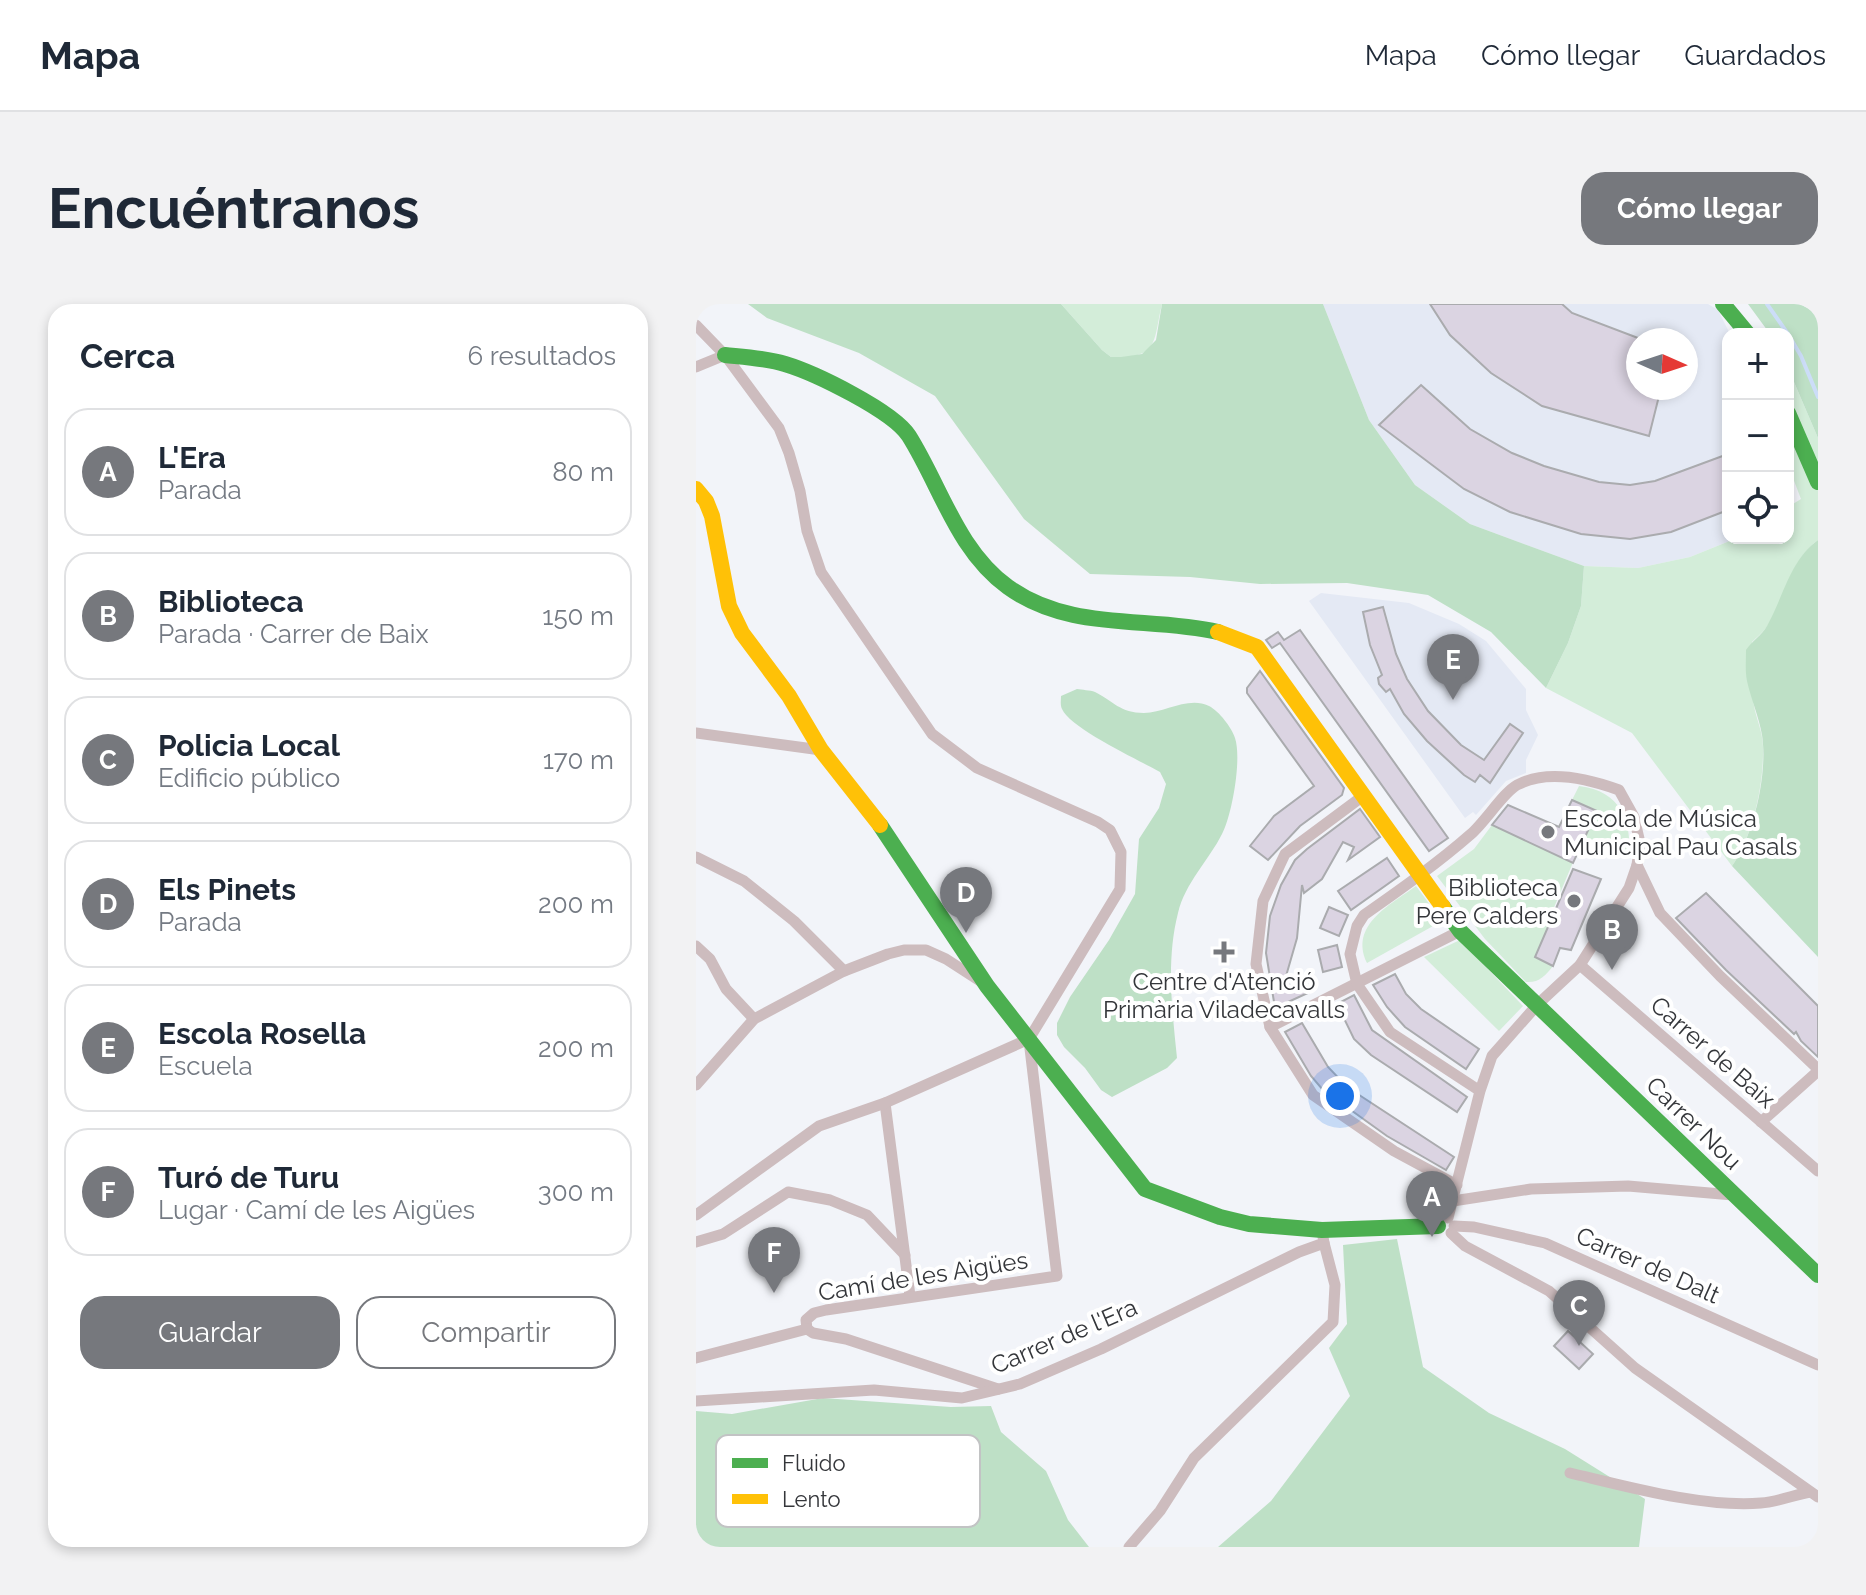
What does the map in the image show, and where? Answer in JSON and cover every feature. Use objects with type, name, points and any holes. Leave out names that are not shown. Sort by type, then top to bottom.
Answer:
[{"type":"street","points":[[1723,304],[1743,328]]},
{"type":"street","points":[[696,325],[725,355],[779,428],[797,479],[807,531],[821,572],[932,734],[977,768],[1098,822],[1110,830],[1121,852],[1120,889],[1029,1039],[885,1103],[819,1126],[696,1215]]},
{"type":"street","points":[[696,367],[725,355],[775,362],[809,373],[894,418],[911,440],[945,507],[975,555],[1008,587],[1040,606],[1081,620],[1217,629],[1241,637],[1257,647],[1460,931],[1538,1004]]},
{"type":"street","points":[[1794,427],[1818,482]]},
{"type":"street","points":[[696,489],[706,501],[712,516],[733,617],[789,696],[821,750],[878,822],[987,986],[1145,1189],[1220,1217],[1323,1237],[1448,1226]]},
{"type":"street","points":[[696,733],[821,750]]},
{"type":"street","points":[[1448,1226],[1480,1091],[1492,1056],[1538,1004],[1580,965],[1629,888],[1640,843],[1634,817],[1619,790],[1593,780],[1555,778],[1516,785],[1474,832],[1421,875],[1364,915],[1357,926],[1350,954],[1357,984],[1390,1032],[1480,1091]]},
{"type":"street","points":[[1363,796],[1285,854],[1263,901],[1256,964],[1270,1027],[1313,1095],[1394,1151],[1457,1185]]},
{"type":"street","points":[[696,857],[744,881],[794,921],[844,971]]},
{"type":"street","points":[[1637,865],[1660,913],[1818,1070],[1761,1122]]},
{"type":"street","points":[[1270,1027],[1460,931]]},
{"type":"street","points":[[696,946],[710,959],[726,989],[754,1019]]},
{"type":"street","points":[[696,1085],[754,1019],[844,971],[888,954],[915,949],[936,953],[987,986]]},
{"type":"street","name":"Carrer de Baix","points":[[1580,965],[1818,1171]]},
{"type":"street","name":"Carrer Nou","points":[[1538,1004],[1818,1275]]},
{"type":"street","name":"Camí de les Aigües","points":[[807,1329],[806,1320],[814,1313],[1057,1276],[1029,1039]]},
{"type":"street","points":[[885,1103],[910,1296]]},
{"type":"street","points":[[1453,1201],[1531,1189],[1628,1186],[1733,1195]]},
{"type":"street","points":[[696,1242],[723,1234],[788,1192],[830,1200],[867,1215],[905,1255]]},
{"type":"street","points":[[1448,1226],[1465,1246],[1549,1291],[1635,1368],[1814,1494]]},
{"type":"street","name":"Carrer de Dalt","points":[[1448,1226],[1474,1227],[1545,1243],[1813,1362]]},
{"type":"street","points":[[1129,1547],[1160,1511],[1194,1458],[1333,1322],[1335,1285],[1323,1237]]},
{"type":"street","name":"Carrer de l'Era","points":[[696,1401],[874,1390],[962,1398],[1020,1384],[1101,1349],[1299,1252],[1323,1237]]},
{"type":"street","points":[[696,1358],[807,1329],[998,1389]]},
{"type":"street","points":[[1813,1362],[1818,1350]]},
{"type":"street","points":[[1570,1473],[1647,1491],[1723,1502],[1762,1503],[1814,1494]]},
{"type":"shaded area","points":[[1323,304],[1708,304],[1718,310],[1727,328],[1722,328],[1722,544],[1690,557],[1638,568],[1584,566],[1470,524],[1415,485],[1369,420]]},
{"type":"shaded area","points":[[1321,593],[1409,603],[1459,624],[1486,641],[1526,689],[1526,710],[1538,735],[1526,760],[1526,773],[1506,781],[1476,815],[1473,812],[1465,818],[1309,601]]},
{"type":"green space","points":[[748,304],[1061,304],[1102,350],[1111,357],[1121,357],[1142,354],[1156,340],[1162,304],[1323,304],[1369,420],[1415,485],[1470,524],[1584,566],[1581,606],[1568,643],[1546,688],[1491,632],[1428,595],[1347,583],[1260,584],[1190,577],[1090,574],[1024,519],[935,396],[859,353],[767,318]]},
{"type":"green space","points":[[1061,304],[1162,304],[1152,345],[1138,355],[1111,357]]},
{"type":"green space","points":[[1748,304],[1800,304],[1818,314],[1818,438],[1794,382],[1794,328],[1766,328]]},
{"type":"green space","points":[[1794,382],[1818,438],[1818,540],[1800,559],[1773,617],[1752,642],[1753,698],[1763,741],[1762,777],[1746,840],[1732,866],[1632,733],[1546,688],[1568,643],[1581,606],[1584,566],[1638,568],[1690,557],[1722,544],[1794,544],[1794,503],[1801,499],[1794,481]]},
{"type":"green space","points":[[1818,540],[1818,957],[1732,866],[1753,821],[1763,767],[1762,735],[1747,681],[1746,650],[1767,626],[1800,558]]},
{"type":"green space","points":[[1077,689],[1095,692],[1123,709],[1144,713],[1201,703],[1217,712],[1228,725],[1237,747],[1235,787],[1226,825],[1181,902],[1174,931],[1171,985],[1177,1058],[1167,1068],[1112,1097],[1101,1090],[1064,1047],[1057,1035],[1057,1023],[1135,894],[1139,839],[1159,808],[1166,784],[1160,772],[1091,735],[1068,717],[1061,707],[1061,696]]},
{"type":"green space","points":[[1579,786],[1605,794],[1621,810],[1628,832],[1629,858],[1585,838],[1596,811],[1572,800]]},
{"type":"green space","points":[[1492,825],[1574,860],[1535,957],[1553,966],[1535,981],[1526,982],[1485,939],[1437,876],[1474,849]]},
{"type":"green space","points":[[1416,886],[1442,921],[1367,963],[1363,938],[1368,927],[1384,909]]},
{"type":"green space","points":[[1460,940],[1523,1006],[1499,1031],[1424,957]]},
{"type":"green space","points":[[1397,1239],[1423,1367],[1489,1413],[1565,1449],[1645,1499],[1639,1547],[1218,1547],[1271,1501],[1350,1396],[1329,1348],[1347,1324],[1343,1245]]},
{"type":"green space","points":[[823,1398],[951,1407],[991,1406],[1001,1432],[1046,1471],[1068,1520],[1089,1547],[696,1547],[696,1411],[732,1414]]},
{"type":"building","points":[[1430,304],[1562,304],[1572,313],[1626,333],[1626,400],[1658,400],[1649,436],[1542,406],[1491,373],[1450,335]]},
{"type":"building","points":[[1421,385],[1470,429],[1512,453],[1599,482],[1630,485],[1655,481],[1722,456],[1722,512],[1671,532],[1630,539],[1581,534],[1510,512],[1464,489],[1379,425]]},
{"type":"building","points":[[1383,607],[1396,654],[1407,679],[1428,711],[1461,745],[1484,760],[1510,724],[1523,733],[1490,783],[1480,775],[1475,782],[1464,775],[1427,741],[1404,714],[1390,689],[1386,692],[1379,684],[1378,678],[1382,675],[1370,645],[1363,612]]},
{"type":"building","points":[[1300,630],[1448,838],[1429,851],[1280,643],[1272,648],[1266,640],[1278,632],[1284,640]]},
{"type":"building","points":[[1260,671],[1344,788],[1342,795],[1300,826],[1268,860],[1250,846],[1274,816],[1314,786],[1247,693],[1247,688]]},
{"type":"building","name":"Escola de Música Municipal Pau Casals","points":[[1572,800],[1597,811],[1573,863],[1492,825],[1508,805],[1559,827]]},
{"type":"building","points":[[1360,809],[1380,837],[1348,860],[1354,847],[1343,842],[1322,879],[1304,893],[1302,885],[1297,938],[1284,983],[1296,987],[1300,976],[1306,991],[1310,992],[1275,1008],[1266,953],[1270,916],[1281,885],[1295,860]]},
{"type":"building","points":[[1387,858],[1399,876],[1351,910],[1338,891]]},
{"type":"building","name":"Biblioteca Pere Calders","points":[[1573,869],[1601,879],[1571,950],[1560,948],[1553,966],[1535,957]]},
{"type":"building","points":[[1706,893],[1818,1006],[1818,1057],[1796,1032],[1794,1034],[1726,970],[1676,918]]},
{"type":"building","points":[[1329,907],[1348,915],[1339,936],[1320,928]]},
{"type":"building","points":[[1337,945],[1342,967],[1323,972],[1318,950]]},
{"type":"building","points":[[1395,974],[1406,994],[1421,1009],[1479,1049],[1466,1069],[1405,1027],[1387,1007],[1373,985]]},
{"type":"building","points":[[1354,995],[1372,1030],[1467,1097],[1457,1112],[1371,1055],[1354,1039],[1337,1004]]},
{"type":"building","points":[[1302,1023],[1328,1067],[1347,1087],[1454,1157],[1446,1170],[1387,1136],[1323,1090],[1285,1032]]},
{"type":"building","points":[[1568,1331],[1593,1354],[1579,1369],[1554,1346]]},
{"type":"waterway","points":[[1767,304],[1784,328]]},
{"type":"waterway","points":[[1794,344],[1818,397]]},
{"type":"traffic: fast","points":[[1723,304],[1743,328]]},
{"type":"traffic: fast","points":[[725,355],[785,364],[833,384],[887,415],[909,436],[951,517],[976,555],[1008,587],[1032,601],[1083,617],[1218,632]]},
{"type":"traffic: fast","points":[[1794,427],[1818,482]]},
{"type":"traffic: fast","points":[[880,825],[987,986],[1145,1189],[1220,1217],[1249,1224],[1322,1230],[1438,1226]]},
{"type":"traffic: fast","points":[[1443,907],[1460,931],[1818,1275]]},
{"type":"traffic: slow","points":[[696,489],[706,501],[712,516],[729,606],[742,633],[789,696],[821,750],[880,825]]},
{"type":"traffic: slow","points":[[1218,632],[1257,647],[1443,907]]},
{"type":"place","name":"Escola Rosella","points":[[1453,700]]},
{"type":"place","name":"Escola de Música Municipal Pau Casals","points":[[1548,832]]},
{"type":"place","name":"Biblioteca Pere Calders","points":[[1574,901]]},
{"type":"place","name":"Els Pinets","points":[[966,933]]},
{"type":"place","name":"Centre d'Atenció Primària Viladecavalls","points":[[1224,952]]},
{"type":"place","name":"Biblioteca","points":[[1612,970]]},
{"type":"place","name":"L'Era","points":[[1432,1237]]},
{"type":"place","name":"Turó de Turu","points":[[774,1293]]},
{"type":"place","name":"Policia Local","points":[[1579,1346]]}]
